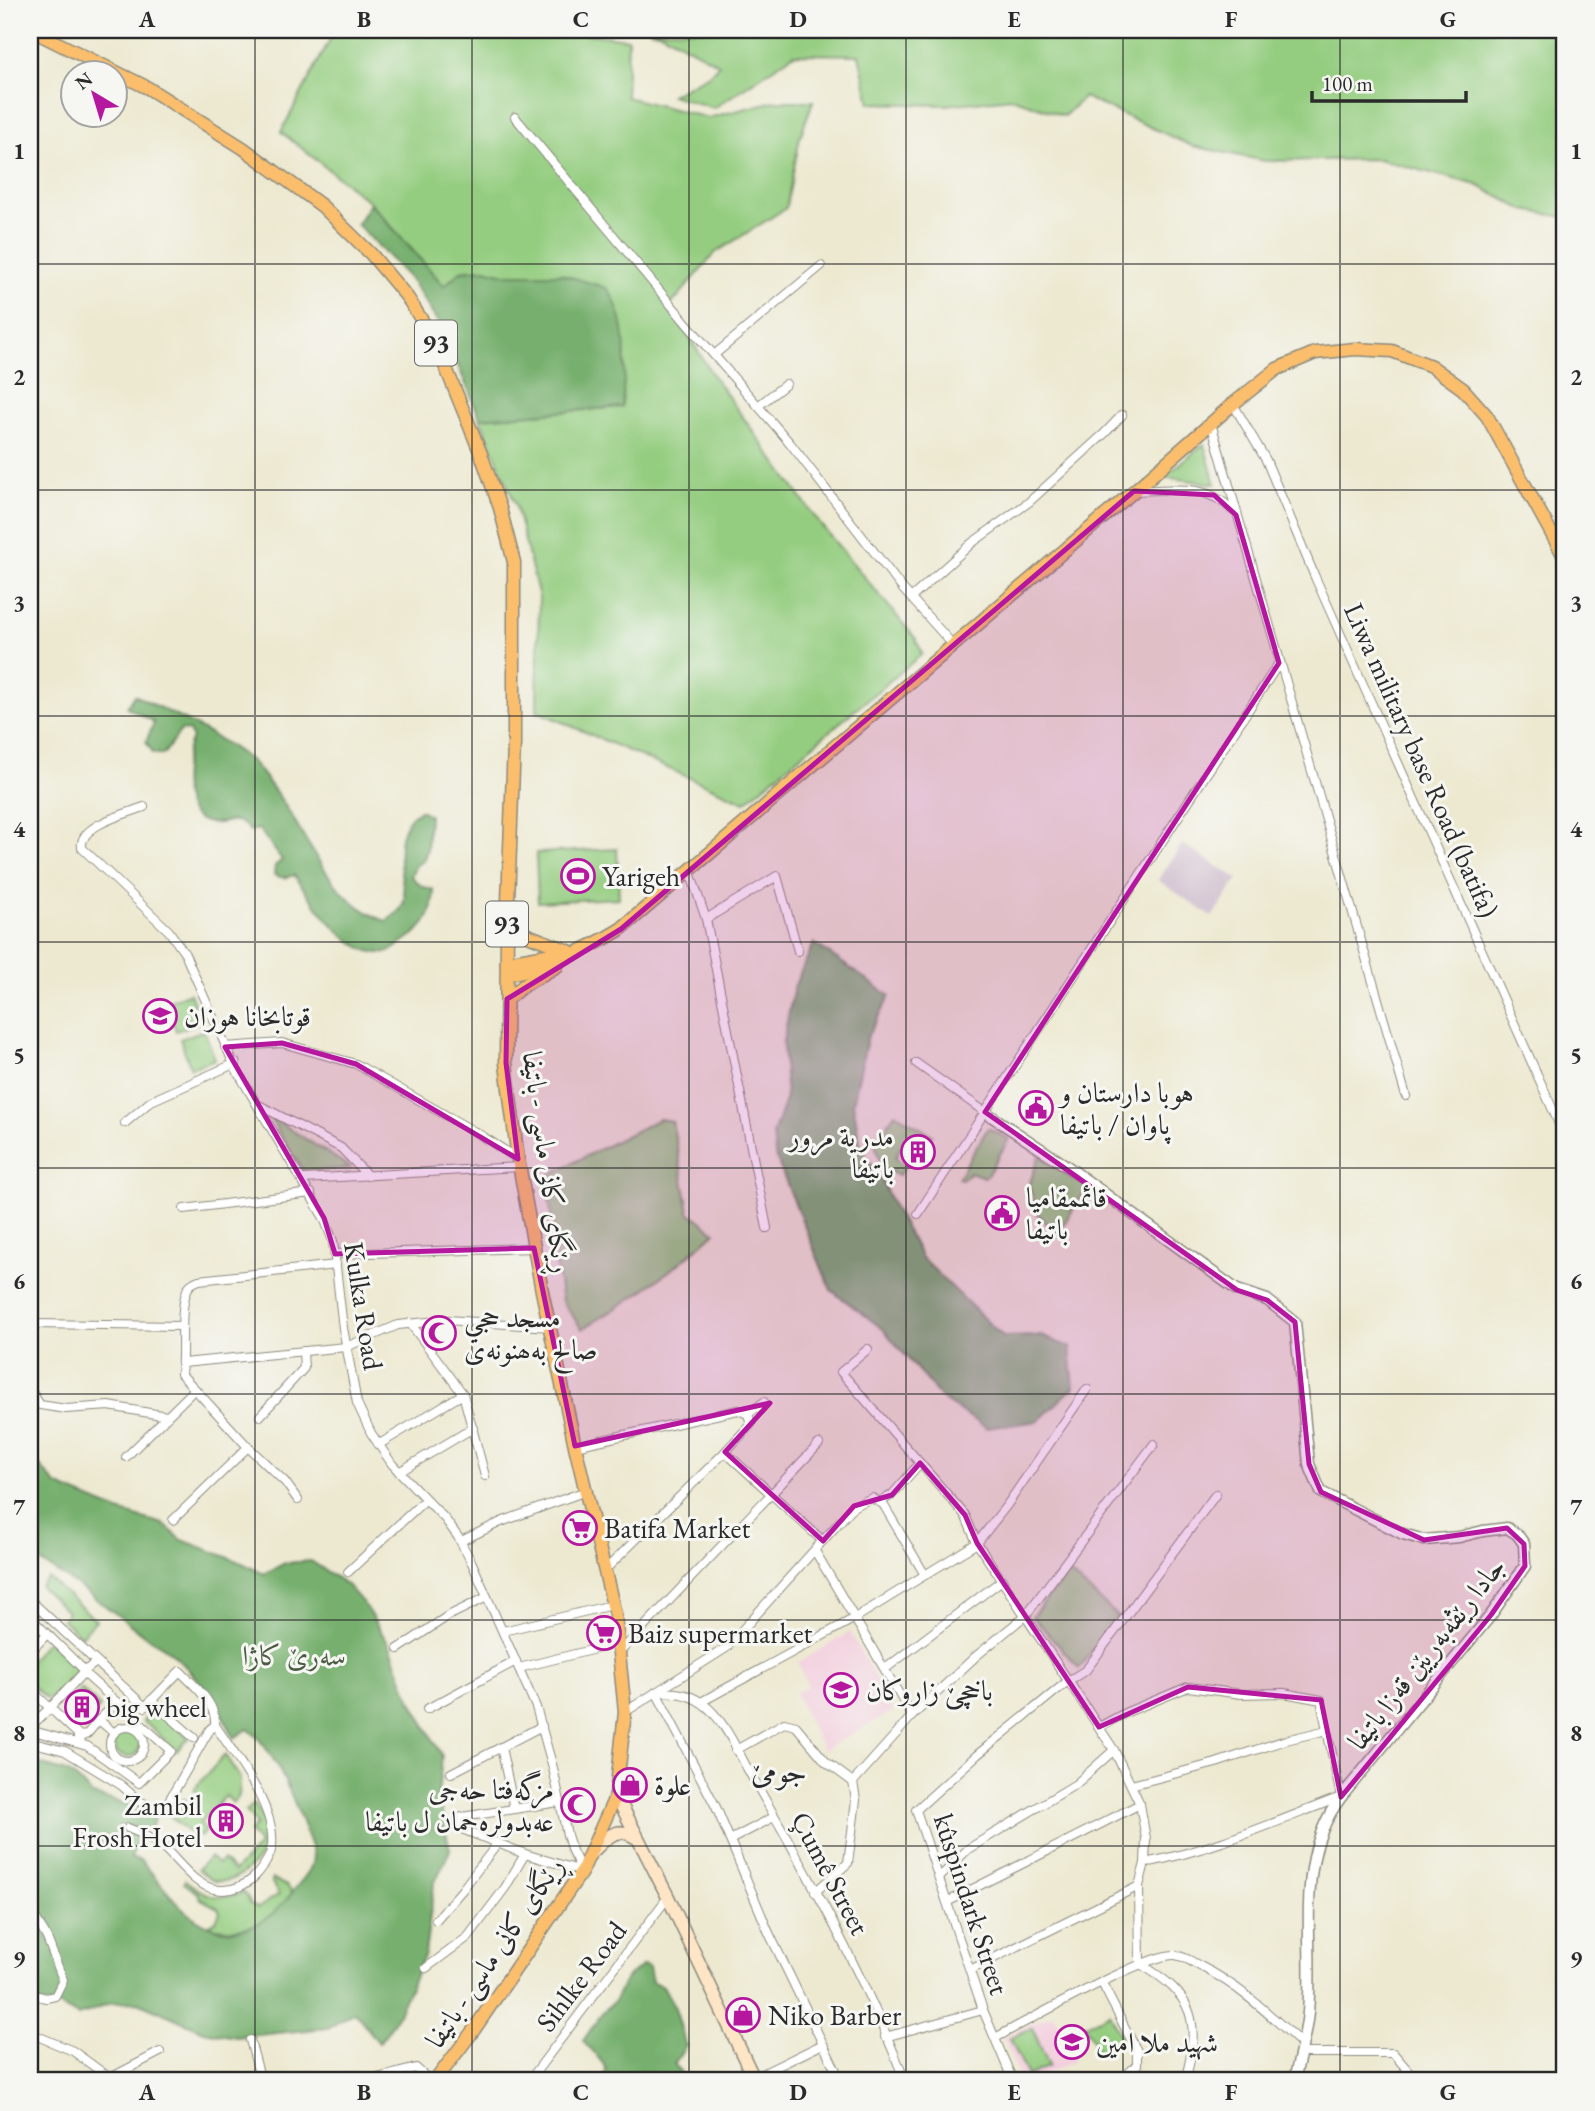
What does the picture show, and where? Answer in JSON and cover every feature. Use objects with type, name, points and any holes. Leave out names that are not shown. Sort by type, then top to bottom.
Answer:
[{"type":"main road","name":"ڕێگای کانی ماسی - باتيفا","points":[[30,30],[148,88],[224,135],[322,206],[371,254],[407,298],[435,341],[481,454],[508,534],[514,562],[514,744],[507,927],[506,1063],[519,1163],[534,1248],[620,1647],[625,1712],[616,1795],[582,1871],[503,1988],[432,2081]]},
{"type":"main road","points":[[508,968],[597,944],[621,929],[1233,404],[1277,369],[1315,353],[1355,349],[1392,351],[1431,366],[1463,388],[1487,416],[1565,558]]},
{"type":"main road","points":[[507,927],[572,952]]},
{"type":"main road","points":[[507,999],[523,986],[571,958],[572,952]]},
{"type":"main road","points":[[616,1795],[753,2076]]},
{"type":"main road","points":[[589,1855],[616,1832],[625,1831],[639,1839]]},
{"type":"street","points":[[515,117],[790,443],[911,598],[954,646]]},
{"type":"street","points":[[714,355],[821,267]]},
{"type":"street","points":[[758,406],[786,384]]},
{"type":"street","name":"Liwa military base Road (batifa)","points":[[1233,404],[1266,460],[1315,577],[1565,1137]]},
{"type":"street","points":[[911,598],[972,543],[1029,502],[1122,415]]},
{"type":"street","points":[[1211,423],[1406,1096]]},
{"type":"street","points":[[1134,491],[1199,490],[1226,503],[1236,515]]},
{"type":"street","points":[[918,1214],[1279,663]]},
{"type":"street","name":"Kulka Road","points":[[144,807],[93,827],[83,834],[82,848],[169,931],[185,954],[225,1047],[324,1218],[333,1241],[346,1347],[357,1403],[378,1445],[399,1472],[445,1519],[461,1541],[518,1665],[542,1726],[572,1851],[582,1871]]},
{"type":"street","points":[[690,872],[706,919],[767,1228]]},
{"type":"street","points":[[706,919],[777,876],[797,951]]},
{"type":"street","points":[[225,1047],[282,1043],[356,1064],[519,1163]]},
{"type":"street","points":[[916,1063],[985,1112]]},
{"type":"street","points":[[125,1123],[151,1101],[235,1064]]},
{"type":"street","points":[[257,1104],[341,1148],[368,1175]]},
{"type":"street","name":"جادا رێڤه‌به‌ريێن قه‌زا باتيفا","points":[[985,1112],[1068,1167],[1237,1290],[1267,1300],[1295,1321],[1309,1464],[1321,1492],[1403,1534],[1424,1540],[1507,1528],[1517,1534],[1524,1544],[1525,1566],[1491,1615],[1341,1797]]},
{"type":"street","points":[[303,1179],[519,1163]]},
{"type":"street","points":[[184,1209],[310,1193]]},
{"type":"street","points":[[335,1254],[534,1248]]},
{"type":"street","points":[[298,1500],[285,1482],[248,1447],[181,1374],[186,1290],[191,1283],[199,1280],[336,1265]]},
{"type":"street","points":[[183,1363],[346,1347],[398,1325],[410,1323],[447,1320],[550,1327]]},
{"type":"street","points":[[410,1323],[463,1394],[485,1476]]},
{"type":"street","points":[[30,1324],[183,1326]]},
{"type":"street","points":[[868,1349],[841,1372],[965,1515],[977,1543],[1114,1751],[1140,1804],[1146,1839],[1146,1863],[1139,1886],[1140,1964]]},
{"type":"street","points":[[260,1416],[304,1368],[303,1351]]},
{"type":"street","points":[[126,1457],[195,1389]]},
{"type":"street","points":[[656,1692],[681,1692],[701,1702],[855,1618],[977,1543],[1007,1505],[1087,1389]]},
{"type":"street","points":[[30,1390],[40,1405],[66,1409],[109,1406],[167,1416]]},
{"type":"street","points":[[378,1445],[463,1394]]},
{"type":"street","points":[[748,1414],[764,1402]]},
{"type":"street","points":[[575,1446],[738,1410],[748,1414]]},
{"type":"street","points":[[604,1571],[751,1424],[748,1414]]},
{"type":"street","points":[[399,1472],[473,1428]]},
{"type":"street","points":[[427,1709],[518,1665],[620,1647],[819,1444]]},
{"type":"street","points":[[853,1782],[912,1716],[975,1657],[1026,1615],[1154,1444]]},
{"type":"street","points":[[173,1520],[248,1447]]},
{"type":"street","points":[[725,1452],[823,1541]]},
{"type":"street","points":[[879,1502],[892,1495],[920,1464]]},
{"type":"street","points":[[461,1541],[501,1522],[586,1491]]},
{"type":"street","points":[[1068,1681],[1086,1670],[1216,1494]]},
{"type":"street","points":[[625,1712],[726,1648],[854,1506],[872,1498],[883,1504],[925,1575]]},
{"type":"street","points":[[348,1572],[425,1500]]},
{"type":"street","points":[[816,1551],[912,1716]]},
{"type":"street","points":[[885,1669],[1002,1580]]},
{"type":"street","points":[[398,1649],[448,1616],[487,1597]]},
{"type":"street","points":[[30,1600],[145,1707],[180,1671],[208,1702],[215,1717],[215,1725],[255,1789],[268,1817],[273,1842],[265,1865],[254,1878],[229,1890],[214,1889],[198,1882],[150,1838],[128,1828]]},
{"type":"street","points":[[503,1631],[612,1605]]},
{"type":"street","points":[[30,1617],[85,1672],[117,1702],[142,1729],[171,1751],[139,1783],[113,1760],[86,1746],[33,1730],[31,1726],[85,1672],[96,1662]]},
{"type":"street","points":[[30,1652],[47,1634]]},
{"type":"street","name":"kûspindark Street","points":[[1013,2081],[983,2010],[916,1810],[976,1755],[1068,1681]]},
{"type":"street","points":[[1099,1727],[1127,1712],[1188,1687],[1241,1694],[1284,1693],[1321,1700],[1341,1797],[1331,1810],[1318,1839],[1310,1869],[1308,2010],[1294,2081]]},
{"type":"street","points":[[30,1689],[81,1737]]},
{"type":"street","points":[[656,1692],[716,1807],[769,1933],[841,2081]]},
{"type":"street","points":[[151,1700],[194,1738]]},
{"type":"street","points":[[71,1741],[87,1734],[117,1702]]},
{"type":"street","name":"Çumê Street","points":[[701,1702],[717,1717],[845,1945],[905,2081]]},
{"type":"street","points":[[99,1720],[114,1733]]},
{"type":"street","points":[[736,1750],[785,1723],[796,1726],[827,1762],[853,1782],[856,1800],[848,1863],[815,1892]]},
{"type":"street","points":[[30,1742],[65,1751],[121,1785],[139,1801],[157,1809],[167,1804],[215,1725]]},
{"type":"street","points":[[451,1773],[542,1726]]},
{"type":"street","points":[[113,1760],[110,1744],[114,1733],[129,1727],[142,1729]]},
{"type":"street","points":[[140,1756],[144,1742],[142,1729]]},
{"type":"street","points":[[1131,1785],[1327,1730]]},
{"type":"street","points":[[502,1747],[514,1809]]},
{"type":"street","points":[[939,1878],[968,1849],[1076,1784],[1114,1751]]},
{"type":"street","points":[[113,1760],[128,1761],[140,1756]]},
{"type":"street","points":[[140,1756],[153,1769]]},
{"type":"street","points":[[1146,1863],[1212,1845],[1341,1797]]},
{"type":"street","points":[[559,1802],[458,1820],[458,1825],[525,1854],[582,1871]]},
{"type":"street","points":[[947,1902],[1140,1804]]},
{"type":"street","points":[[730,1840],[775,1817]]},
{"type":"street","points":[[436,1920],[498,1843]]},
{"type":"street","points":[[426,1968],[468,1937],[505,1888],[525,1854]]},
{"type":"street","points":[[970,1969],[1139,1886]]},
{"type":"street","name":"Sihlke Road","points":[[529,2081],[668,1897]]},
{"type":"street","points":[[30,1908],[47,1938],[63,1980],[55,1997],[30,1994]]},
{"type":"street","points":[[995,2038],[1140,1964],[1167,1955],[1178,1955],[1208,1970],[1254,2000],[1301,2049],[1393,2053],[1417,2081]]},
{"type":"street","points":[[1140,1964],[1163,1977],[1180,1996],[1191,2015],[1193,2052],[1185,2081]]},
{"type":"street","points":[[1102,1983],[1137,2052],[1137,2065],[1120,2081]]},
{"type":"street","points":[[886,2037],[983,2010]]},
{"type":"street","points":[[30,2033],[73,2051],[112,2080],[160,2052]]},
{"type":"street","points":[[250,2040],[261,2081]]},
{"type":"street","points":[[728,2081],[753,2076],[823,2044]]},
{"type":"street","points":[[366,2081],[416,2068],[432,2081]]},
{"type":"highlighted area","points":[[1134,491],[1214,495],[1236,515],[1279,663],[985,1112],[1237,1290],[1267,1300],[1295,1322],[1309,1464],[1321,1492],[1424,1540],[1507,1528],[1524,1544],[1525,1566],[1491,1615],[1341,1797],[1321,1700],[1188,1687],[1099,1727],[977,1543],[965,1515],[920,1463],[892,1495],[854,1506],[823,1541],[725,1452],[770,1403],[575,1446],[534,1248],[335,1254],[324,1218],[225,1047],[282,1043],[356,1064],[518,1159],[506,1063],[507,999],[621,929]]},
{"type":"shaded area","points":[[1182,844],[1238,879],[1212,917],[1158,880]]},
{"type":"shaded area","name":"باخچێ زاروکان","points":[[850,1632],[893,1711],[823,1750],[795,1693],[808,1686],[798,1663]]},
{"type":"shaded area","points":[[1053,2014],[1074,2061],[1029,2081],[1021,2081],[1003,2037]]},
{"type":"green space","points":[[335,30],[552,30],[628,39],[626,97],[708,118],[775,101],[813,101],[800,137],[786,208],[715,253],[670,306],[714,377],[820,524],[916,639],[922,654],[745,802],[537,711],[539,597],[516,506],[480,418],[622,407],[561,274],[505,274],[484,269],[461,271],[444,286],[371,203],[281,132]]},
{"type":"green space","points":[[649,30],[1565,30],[1565,217],[1524,210],[1477,185],[1378,159],[1265,161],[1192,146],[1084,97],[1064,116],[1012,98],[946,105],[870,103],[859,55],[794,54],[714,108],[671,95],[709,75],[719,64],[662,33]]},
{"type":"green space","points":[[370,203],[444,286],[461,271],[484,269],[505,274],[561,274],[607,288],[615,302],[623,330],[625,361],[622,407],[480,418],[444,332],[412,281],[357,224]]},
{"type":"green space","points":[[1204,444],[1215,484],[1164,477]]},
{"type":"green space","points":[[135,695],[209,734],[251,761],[282,800],[332,879],[365,911],[386,921],[399,910],[405,899],[400,841],[406,824],[420,810],[429,815],[427,850],[423,861],[416,865],[411,876],[421,886],[434,890],[430,913],[424,924],[389,951],[376,953],[348,939],[322,913],[294,875],[284,878],[274,875],[275,866],[282,860],[259,829],[250,831],[239,822],[212,823],[195,817],[185,797],[183,784],[188,747],[192,738],[189,731],[181,730],[163,755],[153,753],[146,742],[154,722],[127,707]]},
{"type":"green space","name":"Yarigeh","points":[[617,849],[619,898],[538,902],[536,853]]},
{"type":"green space","points":[[814,943],[890,996],[868,1035],[853,1103],[861,1148],[881,1179],[922,1258],[1003,1337],[1041,1336],[1070,1347],[1074,1387],[1038,1421],[987,1428],[943,1400],[883,1329],[831,1290],[775,1155],[773,1134],[786,1097],[783,1041],[794,987]]},
{"type":"green space","points":[[190,993],[201,1022],[176,1031],[166,1002]]},
{"type":"green space","points":[[204,1030],[215,1059],[191,1068],[180,1039]]},
{"type":"green space","points":[[895,1113],[932,1135],[915,1138],[916,1148],[901,1147],[895,1158],[906,1165],[899,1175],[883,1170],[875,1144]]},
{"type":"green space","points":[[268,1115],[351,1168],[304,1172]]},
{"type":"green space","points":[[659,1119],[672,1121],[689,1212],[715,1232],[652,1284],[582,1329],[562,1301],[547,1176]]},
{"type":"green space","points":[[988,1128],[1009,1139],[987,1175],[984,1177],[970,1172],[963,1179],[958,1178]]},
{"type":"green space","points":[[1039,1156],[1087,1187],[1057,1235],[1038,1214],[1029,1186]]},
{"type":"green space","name":"سەرێ کاژا","points":[[30,1454],[56,1485],[118,1511],[163,1524],[182,1540],[264,1574],[285,1563],[311,1561],[347,1585],[363,1603],[390,1646],[410,1698],[442,1756],[438,1795],[450,1850],[434,1884],[425,1954],[394,2022],[379,2043],[355,2012],[328,2028],[236,2037],[204,2031],[138,2002],[111,2003],[78,2016],[56,2004],[42,2004],[30,1998],[30,1761],[66,1772],[92,1795],[143,1808],[155,1817],[151,1829],[118,1825],[139,1832],[131,1859],[140,1860],[180,1906],[209,1926],[237,1930],[261,1922],[290,1895],[308,1872],[313,1857],[291,1793],[276,1763],[258,1738],[248,1729],[234,1738],[209,1694],[172,1653],[30,1556]]},
{"type":"green space","points":[[1069,1573],[1119,1617],[1079,1668],[1032,1616]]},
{"type":"green space","points":[[48,1578],[96,1620],[81,1636],[63,1620],[67,1611],[40,1587]]},
{"type":"green space","points":[[46,1642],[51,1643],[77,1668],[76,1673],[51,1698],[46,1699],[30,1684],[30,1660]]},
{"type":"green space","points":[[81,1689],[100,1707],[84,1724],[65,1706]]},
{"type":"green space","points":[[155,1707],[189,1738],[177,1751],[143,1721]]},
{"type":"green space","points":[[127,1731],[136,1735],[140,1744],[136,1753],[127,1757],[118,1753],[114,1744],[118,1735]]},
{"type":"green space","points":[[225,1755],[240,1778],[239,1796],[233,1803],[226,1796],[200,1823],[206,1830],[201,1836],[187,1831],[168,1814],[184,1799],[191,1806],[199,1798],[194,1789]]},
{"type":"green space","points":[[254,1803],[266,1834],[266,1844],[259,1858],[247,1870],[232,1879],[216,1881],[209,1878],[198,1869],[210,1857],[218,1864],[223,1860],[234,1871],[260,1845],[250,1833],[256,1824],[246,1811]]},
{"type":"green space","points":[[272,1879],[287,1886],[293,1893],[267,1919],[245,1928],[233,1929],[208,1926],[216,1921],[220,1912],[218,1908],[201,1899],[198,1893],[184,1883],[185,1880],[206,1894],[219,1897],[245,1893],[251,1904],[258,1908],[279,1894]]},
{"type":"green space","points":[[643,1965],[649,1967],[652,1982],[663,1986],[675,2008],[686,2046],[674,2064],[683,2081],[598,2081],[607,2071],[583,2041],[602,2013],[615,2000],[627,1978]]},
{"type":"green space","points":[[1109,2013],[1123,2042],[1098,2053],[1085,2025]]},
{"type":"green space","points":[[1032,2028],[1049,2066],[1028,2076],[1010,2038]]},
{"type":"place","name":"Yarigeh","points":[[578,876]]},
{"type":"place","name":"قوتابخانا هوزان","points":[[160,1016]]},
{"type":"place","name":"هوبا دارستان و پاوان / باتيفا","points":[[1036,1108]]},
{"type":"place","name":"مدرية مرور باتيفا","points":[[918,1152]]},
{"type":"place","name":"قائممقاميا باتيفا","points":[[1002,1213]]},
{"type":"place","name":"مسجد حجي صالح بەھنونەی","points":[[439,1333]]},
{"type":"place","name":"Batifa Market","points":[[580,1528]]},
{"type":"place","name":"Baiz supermarket","points":[[604,1633]]},
{"type":"place","name":"باخچێ زاروکان","points":[[841,1690]]},
{"type":"place","name":"big wheel","points":[[82,1707]]},
{"type":"place","name":"علوة","points":[[630,1785]]},
{"type":"place","name":"مزگەفتا حەجی عەبدولرەحمان ل باتیفا","points":[[578,1805]]},
{"type":"place","name":"Zambil Frosh Hotel","points":[[226,1821]]},
{"type":"place","name":"Niko Barber","points":[[743,2015]]},
{"type":"place","name":"شهيد ملا امين","points":[[1072,2042]]},
{"type":"district","name":"جومێ","points":[[779,1771]]}]
